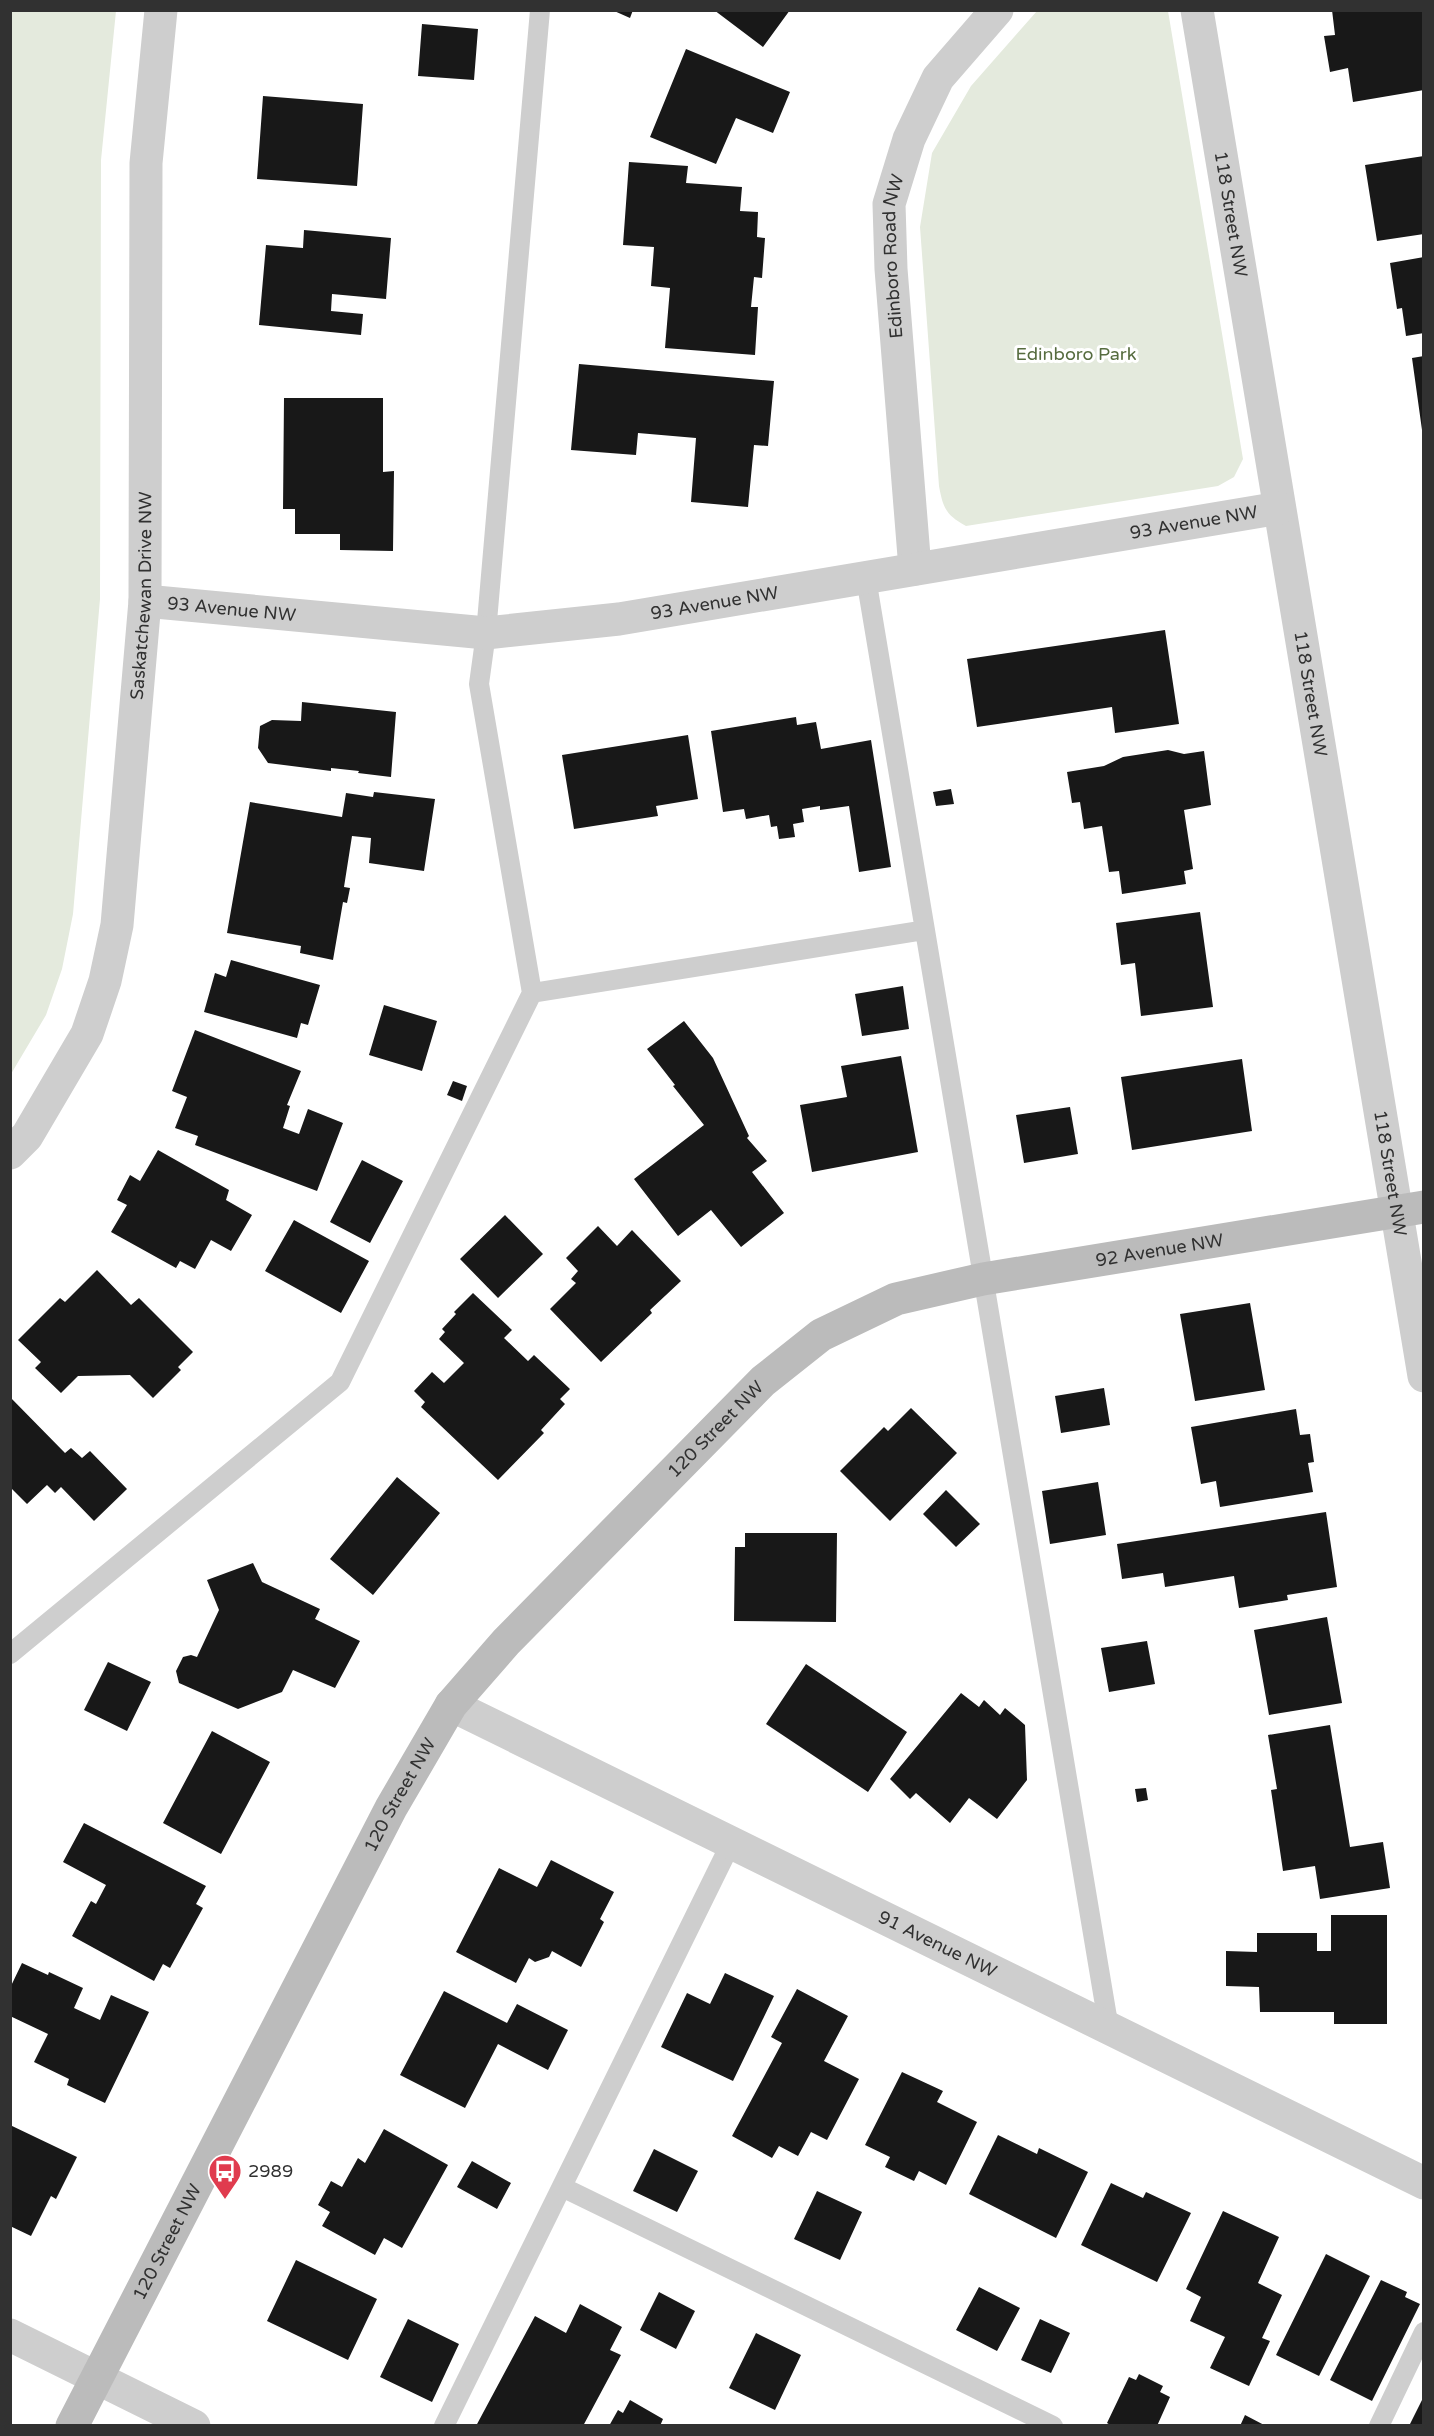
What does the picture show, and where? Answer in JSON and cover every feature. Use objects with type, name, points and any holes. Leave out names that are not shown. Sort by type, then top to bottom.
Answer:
[{"type":"street","name":"Saskatchewan Drive NW","points":[[10,1153],[27,1136],[87,1034],[105,981],[117,925],[145,601],[146,163],[161,10]]},
{"type":"street","name":"Edinboro Road NW","points":[[915,569],[891,269],[890,204],[909,139],[938,78],[997,10]]},
{"type":"street","name":"118 Street NW","points":[[1197,10],[1279,508],[1410,1209],[1424,1376]]},
{"type":"street","name":"93 Avenue NW","points":[[145,601],[486,633],[619,619],[1279,508]]},
{"type":"street","name":"92 Avenue NW","points":[[896,1299],[983,1279],[1410,1209]]},
{"type":"street","name":"120 Street NW","points":[[72,2426],[385,1818],[451,1705],[506,1642],[763,1382],[821,1335],[896,1299]]},
{"type":"street","name":"91 Avenue NW","points":[[451,1705],[1424,2183]]},
{"type":"street","points":[[10,2335],[194,2426]]},
{"type":"lane","points":[[10,1654],[340,1382],[532,993],[479,684],[486,633],[540,10]]},
{"type":"lane","points":[[866,578],[1108,2029]]},
{"type":"lane","points":[[532,993],[925,930]]},
{"type":"lane","points":[[444,2426],[731,1843]]},
{"type":"lane","points":[[562,2187],[1053,2426]]},
{"type":"lane","points":[[1379,2426],[1424,2332]]},
{"type":"green space","points":[[11,10],[116,11],[101,160],[100,599],[73,914],[62,969],[46,1015],[11,1074]]},
{"type":"green space","name":"Edinboro Park","points":[[1037,11],[1168,11],[1243,459],[1234,477],[1218,486],[966,526],[946,510],[939,486],[920,227],[932,153],[971,86]]},
{"type":"building","points":[[612,10],[633,10],[630,18]]},
{"type":"building","points":[[714,10],[790,10],[763,47]]},
{"type":"building","points":[[1332,10],[1424,10],[1424,90],[1353,102],[1348,68],[1330,72],[1324,36],[1335,35]]},
{"type":"building","points":[[422,24],[478,29],[474,80],[418,76]]},
{"type":"building","points":[[686,49],[790,92],[773,133],[736,118],[716,164],[650,137]]},
{"type":"building","points":[[263,96],[363,104],[357,186],[257,179]]},
{"type":"building","points":[[1424,156],[1424,234],[1377,241],[1365,165]]},
{"type":"building","points":[[629,162],[688,166],[686,183],[742,187],[740,211],[758,212],[757,237],[765,238],[762,278],[754,277],[751,307],[758,307],[755,355],[665,348],[670,288],[651,286],[654,247],[623,245]]},
{"type":"building","points":[[304,230],[391,238],[386,299],[332,294],[331,311],[363,314],[361,335],[259,325],[266,245],[303,248]]},
{"type":"building","points":[[1424,257],[1424,333],[1406,336],[1402,308],[1397,309],[1390,263]]},
{"type":"building","points":[[1424,356],[1424,430],[1422,430],[1412,358]]},
{"type":"building","points":[[579,364],[774,381],[768,446],[754,445],[748,507],[691,502],[696,438],[638,433],[636,455],[571,450]]},
{"type":"building","points":[[284,398],[383,398],[383,472],[394,471],[393,551],[340,550],[340,534],[295,534],[295,509],[283,509]]},
{"type":"building","points":[[1165,630],[1179,724],[1115,733],[1112,707],[977,727],[967,659]]},
{"type":"building","points":[[302,702],[396,712],[391,777],[358,773],[359,771],[331,768],[331,771],[268,763],[258,748],[260,726],[272,720],[301,721]]},
{"type":"building","points":[[796,717],[797,725],[816,722],[821,749],[871,740],[891,867],[859,872],[849,806],[820,810],[820,806],[802,809],[804,822],[793,824],[795,837],[779,839],[777,826],[771,827],[769,815],[746,819],[744,809],[723,812],[711,731]]},
{"type":"building","points":[[688,735],[698,799],[656,806],[658,816],[574,829],[562,755]]},
{"type":"building","points":[[1168,750],[1184,754],[1204,751],[1211,805],[1184,810],[1193,869],[1184,871],[1186,884],[1122,894],[1119,871],[1109,872],[1102,826],[1084,829],[1080,802],[1072,803],[1067,772],[1104,766],[1123,757]]},
{"type":"building","points":[[951,789],[954,804],[936,806],[933,792]]},
{"type":"building","points":[[374,792],[435,799],[424,871],[369,863],[371,838],[352,836],[344,887],[350,888],[347,903],[343,902],[333,960],[300,953],[301,946],[227,933],[250,802],[342,817],[346,793],[373,797]]},
{"type":"building","points":[[1200,912],[1213,1007],[1141,1016],[1135,963],[1121,965],[1116,923]]},
{"type":"building","points":[[231,960],[320,985],[308,1025],[301,1023],[297,1038],[204,1012],[215,973],[226,977]]},
{"type":"building","points":[[903,986],[909,1029],[862,1036],[855,994]]},
{"type":"building","points":[[384,1005],[437,1021],[422,1071],[369,1055]]},
{"type":"building","points":[[684,1021],[713,1058],[749,1136],[747,1138],[767,1161],[752,1172],[784,1213],[741,1247],[711,1210],[678,1236],[634,1179],[704,1125],[647,1049]]},
{"type":"building","points":[[195,1030],[301,1071],[287,1105],[290,1106],[283,1128],[299,1134],[308,1109],[343,1123],[317,1191],[195,1145],[198,1136],[175,1128],[187,1097],[172,1091]]},
{"type":"building","points":[[901,1056],[918,1152],[812,1172],[800,1105],[847,1097],[841,1066]]},
{"type":"building","points":[[1242,1059],[1252,1131],[1132,1150],[1121,1077]]},
{"type":"building","points":[[453,1081],[467,1086],[462,1101],[447,1095]]},
{"type":"building","points":[[1070,1107],[1078,1154],[1024,1163],[1016,1115]]},
{"type":"building","points":[[158,1150],[229,1190],[226,1200],[252,1215],[231,1251],[211,1240],[195,1269],[180,1261],[176,1268],[111,1232],[127,1205],[117,1200],[130,1175],[140,1181]]},
{"type":"building","points":[[362,1160],[403,1181],[370,1243],[330,1222]]},
{"type":"building","points":[[505,1215],[543,1254],[498,1298],[460,1259]]},
{"type":"building","points":[[294,1220],[369,1261],[341,1313],[265,1271]]},
{"type":"building","points":[[598,1226],[617,1246],[632,1230],[681,1281],[650,1310],[652,1313],[601,1362],[550,1309],[576,1283],[571,1279],[578,1271],[566,1258]]},
{"type":"building","points":[[97,1270],[131,1305],[139,1298],[193,1352],[178,1367],[181,1370],[153,1398],[130,1375],[78,1376],[61,1393],[35,1368],[41,1362],[18,1340],[60,1298],[65,1302]]},
{"type":"building","points":[[473,1293],[512,1330],[504,1338],[528,1361],[534,1355],[570,1389],[560,1399],[565,1404],[541,1430],[544,1433],[498,1480],[421,1407],[425,1402],[414,1391],[432,1372],[444,1383],[464,1363],[439,1339],[445,1332],[442,1329],[456,1314],[454,1312]]},
{"type":"building","points":[[1250,1303],[1265,1390],[1195,1401],[1180,1314]]},
{"type":"building","points":[[1104,1388],[1110,1425],[1061,1433],[1055,1396]]},
{"type":"building","points":[[10,1397],[65,1453],[71,1448],[82,1458],[90,1451],[127,1489],[94,1521],[61,1487],[55,1493],[47,1485],[27,1504],[10,1487]]},
{"type":"building","points":[[911,1408],[957,1453],[890,1521],[840,1471],[884,1427],[888,1431]]},
{"type":"building","points":[[1296,1409],[1300,1435],[1310,1434],[1314,1462],[1308,1463],[1313,1492],[1220,1507],[1216,1481],[1201,1484],[1191,1427]]},
{"type":"building","points":[[397,1477],[440,1513],[373,1595],[330,1559]]},
{"type":"building","points":[[1098,1482],[1106,1535],[1050,1544],[1042,1491]]},
{"type":"building","points":[[946,1490],[980,1524],[956,1547],[923,1514]]},
{"type":"building","points":[[1326,1512],[1337,1587],[1287,1595],[1288,1600],[1239,1608],[1234,1576],[1165,1587],[1163,1573],[1122,1579],[1117,1544]]},
{"type":"building","points":[[745,1533],[837,1533],[836,1622],[734,1621],[735,1547],[745,1547]]},
{"type":"building","points":[[253,1563],[262,1582],[320,1609],[315,1619],[360,1641],[335,1688],[293,1670],[282,1692],[238,1709],[179,1683],[176,1671],[183,1657],[191,1655],[197,1657],[219,1610],[207,1580]]},
{"type":"building","points":[[1327,1617],[1342,1703],[1269,1715],[1254,1630]]},
{"type":"building","points":[[1147,1641],[1155,1684],[1109,1692],[1101,1648]]},
{"type":"building","points":[[108,1662],[151,1682],[127,1731],[84,1710]]},
{"type":"building","points":[[806,1664],[907,1732],[868,1792],[766,1724]]},
{"type":"building","points":[[961,1693],[979,1707],[984,1700],[1000,1715],[1005,1708],[1025,1725],[1027,1780],[997,1819],[969,1798],[950,1823],[916,1793],[910,1799],[890,1779]]},
{"type":"building","points":[[1330,1725],[1350,1847],[1383,1842],[1390,1888],[1320,1899],[1315,1866],[1283,1871],[1271,1790],[1277,1789],[1268,1735]]},
{"type":"building","points":[[212,1731],[270,1762],[221,1854],[163,1823]]},
{"type":"building","points":[[1146,1788],[1148,1800],[1137,1802],[1135,1789]]},
{"type":"building","points":[[84,1823],[206,1886],[196,1904],[203,1908],[170,1968],[163,1964],[154,1981],[72,1936],[91,1901],[96,1904],[106,1885],[63,1862]]},
{"type":"building","points":[[551,1860],[614,1892],[600,1919],[604,1922],[581,1967],[552,1951],[549,1957],[535,1962],[529,1958],[516,1983],[456,1952],[499,1868],[537,1887]]},
{"type":"building","points":[[1331,1915],[1387,1915],[1387,2024],[1334,2024],[1334,2012],[1260,2012],[1259,1987],[1226,1986],[1226,1951],[1257,1952],[1257,1933],[1317,1933],[1317,1951],[1331,1951]]},
{"type":"building","points":[[22,1963],[48,1975],[49,1972],[83,1988],[74,2008],[100,2020],[111,1995],[149,2012],[105,2103],[67,2085],[69,2079],[34,2062],[48,2034],[10,2016],[10,1988]]},
{"type":"building","points":[[725,1973],[774,1996],[733,2081],[661,2047],[687,1993],[710,2004]]},
{"type":"building","points":[[797,1989],[848,2016],[824,2061],[859,2079],[827,2140],[811,2132],[798,2156],[779,2146],[772,2158],[732,2136],[782,2043],[771,2037]]},
{"type":"building","points":[[444,1991],[507,2023],[517,2004],[568,2030],[548,2070],[498,2044],[465,2108],[400,2075]]},
{"type":"building","points":[[902,2072],[943,2091],[937,2102],[977,2122],[946,2185],[919,2171],[914,2181],[885,2167],[890,2157],[865,2145]]},
{"type":"building","points":[[10,2125],[77,2157],[56,2199],[51,2196],[31,2236],[10,2226]]},
{"type":"building","points":[[384,2129],[448,2165],[402,2248],[384,2238],[375,2255],[322,2226],[330,2212],[318,2205],[331,2181],[342,2187],[358,2158],[365,2163]]},
{"type":"building","points":[[998,2135],[1037,2154],[1039,2148],[1088,2172],[1056,2238],[969,2194]]},
{"type":"building","points":[[654,2149],[698,2171],[677,2212],[633,2191]]},
{"type":"building","points":[[472,2161],[511,2183],[497,2209],[457,2187]]},
{"type":"building","points":[[1111,2183],[1143,2198],[1146,2192],[1191,2213],[1157,2282],[1081,2245]]},
{"type":"building","points":[[817,2191],[862,2212],[840,2260],[794,2239]]},
{"type":"building","points":[[1223,2211],[1279,2237],[1258,2283],[1282,2295],[1262,2338],[1270,2341],[1249,2386],[1210,2368],[1225,2337],[1190,2321],[1201,2297],[1186,2289]]},
{"type":"building","points":[[1326,2254],[1370,2276],[1319,2376],[1276,2355]]},
{"type":"building","points":[[296,2260],[377,2299],[348,2360],[267,2321]]},
{"type":"building","points":[[1381,2280],[1407,2292],[1405,2297],[1420,2304],[1372,2401],[1330,2380]]},
{"type":"building","points":[[979,2287],[1020,2308],[997,2351],[956,2330]]},
{"type":"building","points":[[659,2292],[695,2311],[676,2349],[640,2330]]},
{"type":"building","points":[[580,2304],[622,2327],[610,2350],[621,2355],[583,2426],[476,2426],[535,2316],[566,2333]]},
{"type":"building","points":[[408,2319],[459,2344],[432,2402],[380,2377]]},
{"type":"building","points":[[1040,2319],[1070,2333],[1051,2373],[1021,2360]]},
{"type":"building","points":[[756,2333],[801,2355],[775,2410],[729,2388]]},
{"type":"building","points":[[1139,2374],[1163,2386],[1160,2392],[1170,2397],[1157,2426],[1112,2426],[1107,2423],[1129,2377],[1136,2380]]},
{"type":"building","points":[[1424,2396],[1424,2426],[1409,2426]]},
{"type":"building","points":[[630,2400],[663,2419],[660,2426],[609,2426],[618,2410],[623,2413]]},
{"type":"building","points":[[1245,2415],[1266,2426],[1240,2426]]},
{"type":"place","name":"2989","points":[[225,2200]]}]
